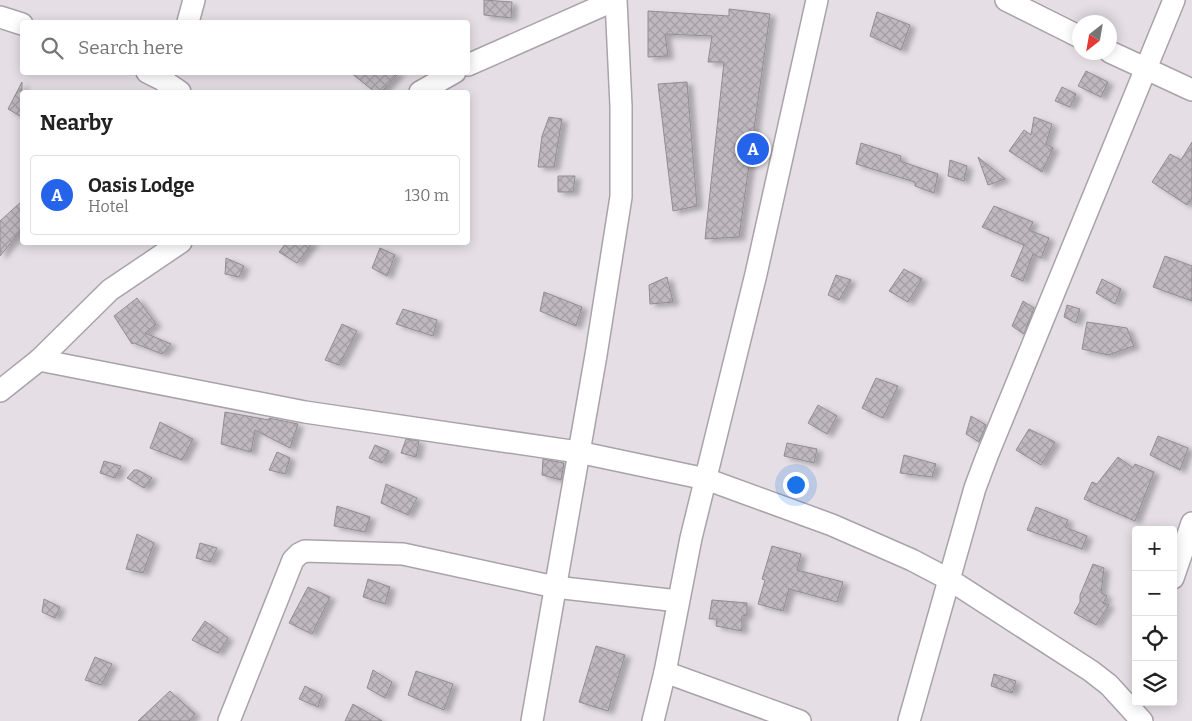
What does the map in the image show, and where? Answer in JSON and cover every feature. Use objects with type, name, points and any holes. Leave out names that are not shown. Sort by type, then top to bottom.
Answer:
[{"type":"street","points":[[189,20],[194,0]]},
{"type":"street","points":[[470,64],[615,0],[621,106],[621,197],[596,355],[532,721]]},
{"type":"street","points":[[653,721],[665,672],[691,538],[756,274],[817,0]]},
{"type":"street","points":[[1006,0],[1072,33]]},
{"type":"street","points":[[909,721],[975,488],[1174,0]]},
{"type":"street","points":[[0,17],[20,23]]},
{"type":"street","points":[[1117,55],[1192,90]]},
{"type":"street","points":[[154,75],[175,84]]},
{"type":"street","points":[[424,90],[450,75]]},
{"type":"street","points":[[0,391],[39,360],[110,290],[177,245]]},
{"type":"street","points":[[39,360],[305,412],[578,452],[706,479],[832,525],[912,560],[950,580],[1091,671],[1134,711]]},
{"type":"street","points":[[1175,571],[1192,523]]},
{"type":"street","points":[[229,721],[292,560],[305,551],[403,554],[555,587],[678,601]]},
{"type":"street","points":[[665,672],[800,721]]},
{"type":"building","points":[[484,0],[512,2],[511,18],[484,15]]},
{"type":"building","points":[[729,9],[770,14],[739,237],[705,239],[724,62],[708,62],[712,36],[665,34],[668,56],[648,57],[648,11],[729,16]]},
{"type":"building","points":[[877,12],[910,25],[901,50],[870,36]]},
{"type":"building","points":[[1086,71],[1108,82],[1101,97],[1078,86]]},
{"type":"building","points":[[354,75],[397,75],[383,90],[372,90]]},
{"type":"building","points":[[22,82],[22,90],[20,90],[20,116],[8,109]]},
{"type":"building","points":[[687,82],[697,206],[673,211],[658,84]]},
{"type":"building","points":[[1062,87],[1076,94],[1070,107],[1055,101]]},
{"type":"building","points":[[549,117],[562,119],[554,167],[538,167],[542,136]]},
{"type":"building","points":[[1034,117],[1052,124],[1046,144],[1053,148],[1042,172],[1009,151],[1024,130],[1031,135]]},
{"type":"building","points":[[1192,142],[1192,198],[1187,205],[1152,182],[1170,154],[1181,160]]},
{"type":"building","points":[[861,143],[901,156],[900,161],[938,174],[934,193],[915,186],[915,182],[856,164]]},
{"type":"building","points":[[978,157],[1005,179],[988,185]]},
{"type":"building","points":[[950,160],[967,166],[964,181],[948,176]]},
{"type":"building","points":[[558,176],[575,176],[573,192],[558,192]]},
{"type":"building","points":[[20,203],[20,231],[0,256],[0,221]]},
{"type":"building","points":[[994,206],[1033,222],[1029,230],[1049,238],[1041,258],[1033,254],[1023,281],[1011,276],[1024,245],[982,227]]},
{"type":"building","points":[[285,245],[311,245],[297,263],[279,252]]},
{"type":"building","points":[[380,248],[395,255],[387,276],[372,268]]},
{"type":"building","points":[[1165,256],[1192,266],[1192,301],[1153,287]]},
{"type":"building","points":[[226,258],[244,266],[239,277],[225,274]]},
{"type":"building","points":[[904,269],[922,279],[908,302],[889,291]]},
{"type":"building","points":[[836,275],[851,280],[839,300],[828,295]]},
{"type":"building","points":[[667,277],[673,302],[650,304],[649,285]]},
{"type":"building","points":[[1102,279],[1121,289],[1115,304],[1096,293]]},
{"type":"building","points":[[544,292],[582,307],[576,326],[540,311]]},
{"type":"building","points":[[137,298],[156,324],[145,333],[171,344],[162,354],[134,343],[132,344],[114,316]]},
{"type":"building","points":[[1023,301],[1034,308],[1024,334],[1012,326]]},
{"type":"building","points":[[1067,305],[1080,309],[1076,323],[1064,317]]},
{"type":"building","points":[[403,309],[437,320],[433,336],[396,324]]},
{"type":"building","points":[[1087,322],[1127,328],[1134,346],[1108,355],[1082,349]]},
{"type":"building","points":[[342,324],[357,331],[339,365],[325,360]]},
{"type":"building","points":[[876,378],[898,386],[883,418],[862,408]]},
{"type":"building","points":[[818,405],[837,416],[827,434],[808,423]]},
{"type":"building","points":[[225,412],[298,424],[290,448],[255,430],[251,452],[221,444]]},
{"type":"building","points":[[971,416],[986,425],[979,442],[966,434]]},
{"type":"building","points":[[160,422],[193,439],[182,460],[150,448]]},
{"type":"building","points":[[1029,429],[1055,442],[1041,465],[1016,450]]},
{"type":"building","points":[[1158,436],[1188,448],[1180,470],[1150,455]]},
{"type":"building","points":[[406,439],[419,441],[416,457],[401,453]]},
{"type":"building","points":[[787,443],[817,449],[814,463],[784,456]]},
{"type":"building","points":[[375,445],[389,451],[382,463],[369,458]]},
{"type":"building","points":[[277,452],[290,458],[285,474],[269,470]]},
{"type":"building","points":[[904,455],[936,464],[932,477],[900,473]]},
{"type":"building","points":[[1118,457],[1133,468],[1135,464],[1154,472],[1135,521],[1084,499],[1092,482],[1097,484]]},
{"type":"building","points":[[543,459],[564,463],[561,480],[542,475]]},
{"type":"building","points":[[104,461],[121,466],[115,478],[100,473]]},
{"type":"building","points":[[134,470],[138,470],[152,478],[144,488],[127,478]]},
{"type":"building","points":[[386,484],[417,498],[408,515],[381,503]]},
{"type":"building","points":[[337,506],[370,517],[365,532],[334,526]]},
{"type":"building","points":[[1036,507],[1068,520],[1065,527],[1087,536],[1082,549],[1027,530]]},
{"type":"building","points":[[137,534],[154,543],[143,573],[126,569]]},
{"type":"building","points":[[200,543],[217,548],[210,562],[196,558]]},
{"type":"building","points":[[772,546],[801,554],[797,570],[843,582],[837,602],[789,589],[783,611],[758,604],[765,580],[762,579]]},
{"type":"building","points":[[1093,564],[1104,568],[1101,593],[1107,596],[1103,603],[1109,605],[1096,625],[1074,613],[1080,602],[1080,595]]},
{"type":"building","points":[[368,579],[390,587],[385,604],[363,597]]},
{"type":"building","points":[[308,587],[330,597],[312,634],[289,623]]},
{"type":"building","points":[[44,599],[60,607],[55,618],[42,612]]},
{"type":"building","points":[[712,600],[747,603],[747,615],[742,616],[742,631],[716,626],[717,619],[709,619]]},
{"type":"building","points":[[205,621],[228,638],[218,653],[192,640]]},
{"type":"building","points":[[596,646],[625,655],[608,711],[579,702]]},
{"type":"building","points":[[95,657],[112,664],[101,685],[85,680]]},
{"type":"building","points":[[373,670],[392,682],[385,698],[367,688]]},
{"type":"building","points":[[416,671],[453,684],[444,710],[408,695]]},
{"type":"building","points":[[994,674],[1016,681],[1012,693],[991,686]]},
{"type":"building","points":[[305,686],[322,695],[318,707],[299,699]]},
{"type":"building","points":[[170,691],[195,714],[189,721],[138,721]]},
{"type":"building","points":[[353,704],[382,721],[345,721]]},
{"type":"place","name":"Oasis Lodge","points":[[753,149]]}]
